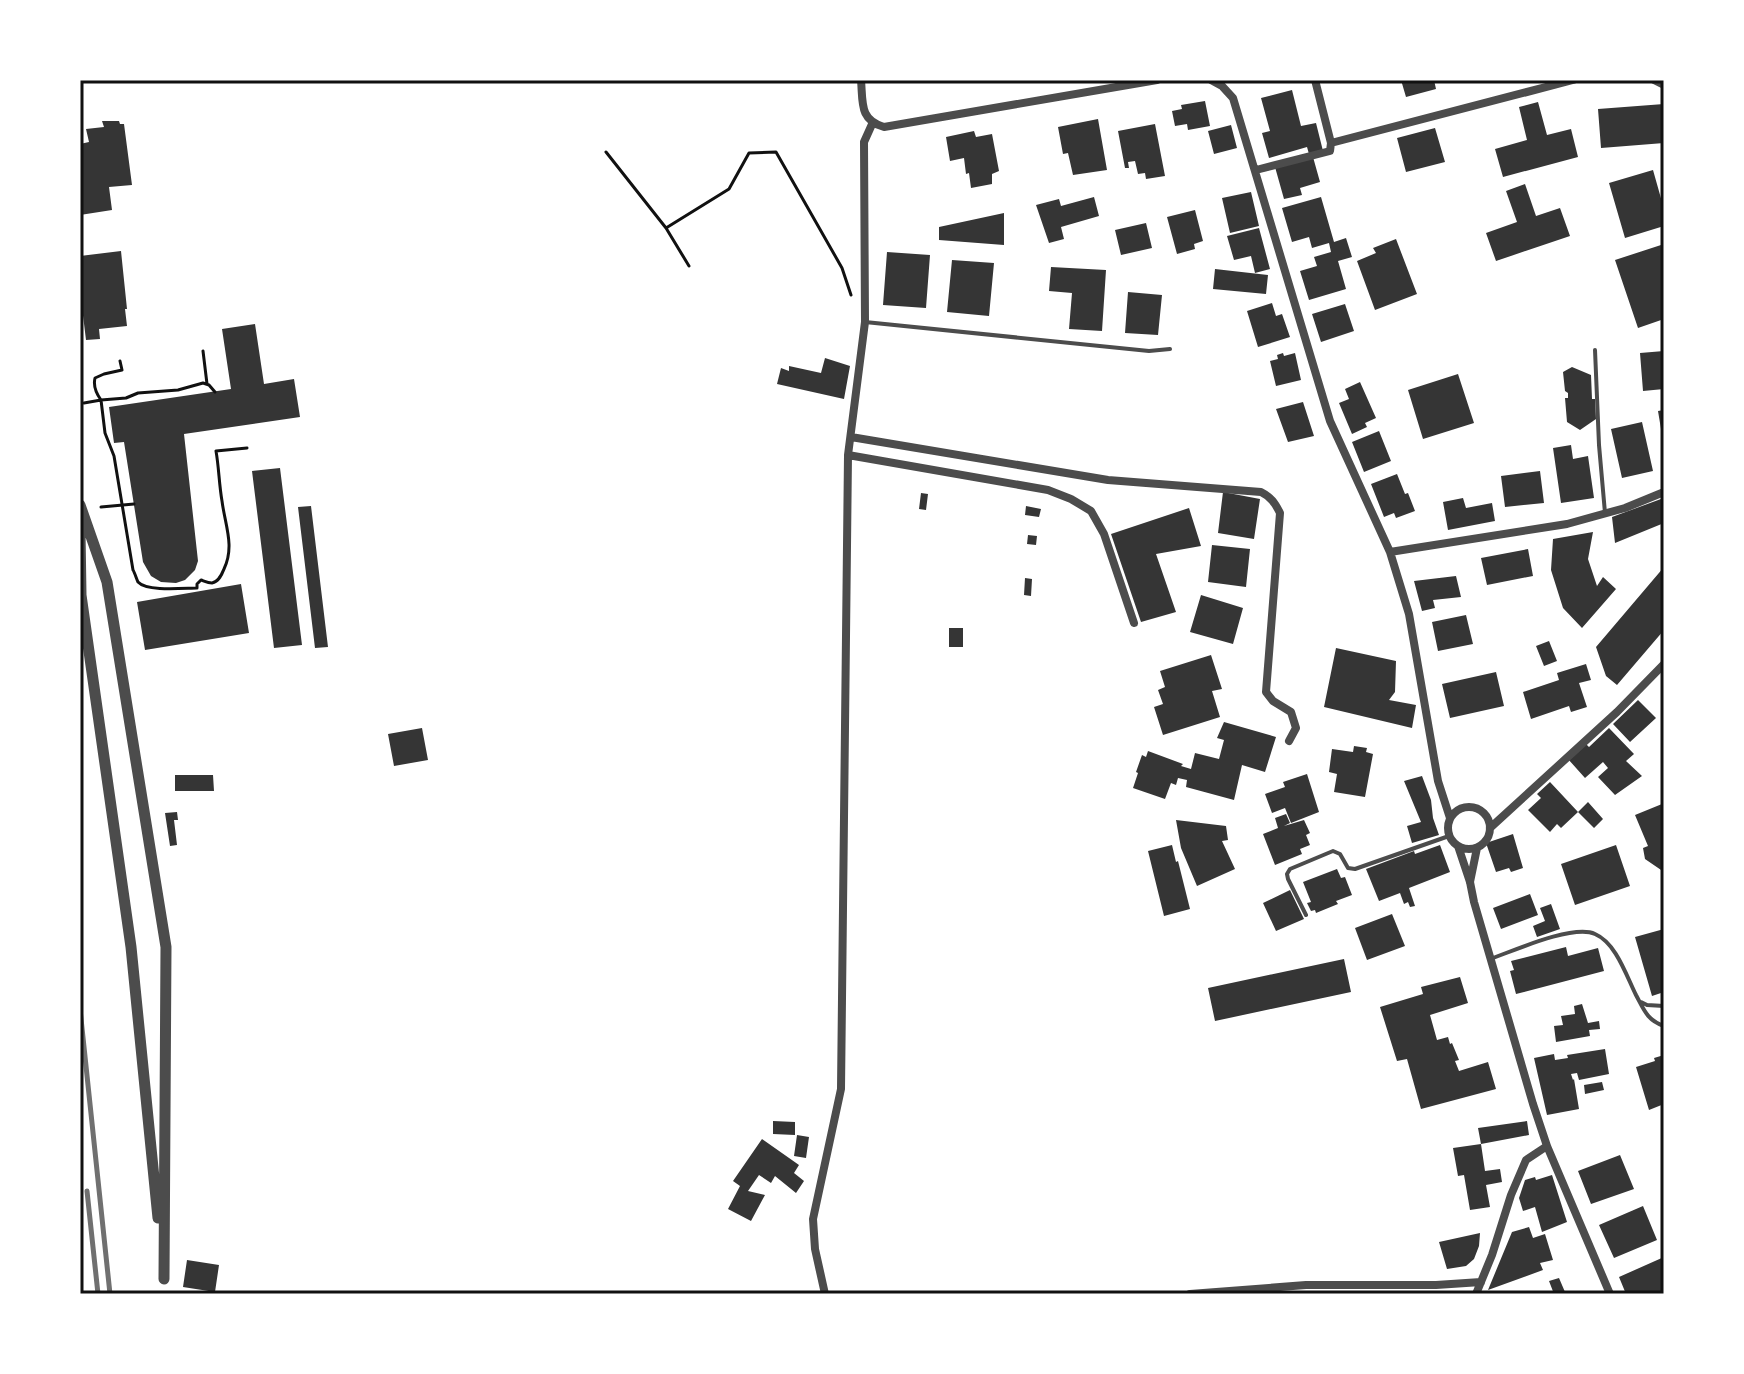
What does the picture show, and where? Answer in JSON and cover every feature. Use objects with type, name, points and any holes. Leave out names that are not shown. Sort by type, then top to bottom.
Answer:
[{"type":"street","points":[[861,80],[863,111],[873,122],[884,127],[1157,80]]},
{"type":"street","points":[[1211,80],[1233,98],[1330,421],[1390,552],[1409,614],[1438,781],[1450,818]]},
{"type":"street","points":[[1256,170],[1330,151],[1331,143],[1315,80]]},
{"type":"street","points":[[1331,143],[1573,80]]},
{"type":"street","points":[[1654,80],[1664,85]]},
{"type":"street","points":[[825,1294],[815,1249],[813,1219],[841,1089],[848,455],[865,322],[864,142],[873,122]]},
{"type":"street","points":[[851,437],[1108,480],[1261,492],[1269,496],[1280,513],[1266,692],[1273,701],[1291,712],[1296,728],[1289,741]]},
{"type":"street","points":[[848,455],[1048,490],[1071,499],[1091,511],[1104,534],[1134,623]]},
{"type":"street","points":[[1390,552],[1567,524],[1664,492]]},
{"type":"street","points":[[80,505],[107,582],[166,947],[164,1279]]},
{"type":"street","points":[[80,531],[81,595],[131,947],[165,1294]]},
{"type":"street","points":[[1458,846],[1477,848],[1485,841],[1490,828],[1617,712],[1664,664]]},
{"type":"street","points":[[1490,828],[1484,813],[1474,807],[1457,810],[1448,825],[1449,836],[1458,846],[1470,882],[1547,1146],[1610,1294]]},
{"type":"street","points":[[1470,882],[1477,848]]},
{"type":"street","points":[[1476,1294],[1526,1160],[1547,1146]]},
{"type":"street","points":[[1190,1294],[1306,1285],[1481,1282]]},
{"type":"street","points":[[1342,1294],[1349,1285]]},
{"type":"lane","points":[[865,322],[1149,351],[1170,349]]},
{"type":"lane","points":[[1595,350],[1605,513]]},
{"type":"lane","points":[[1306,915],[1288,879],[1290,869],[1333,851],[1340,854],[1348,868],[1355,869],[1449,836]]},
{"type":"lane","points":[[1490,958],[1566,933],[1581,931],[1595,934],[1617,957],[1645,1015],[1664,1026]]},
{"type":"lane","points":[[1639,1001],[1664,1006]]},
{"type":"path","points":[[606,152],[666,228],[689,266]]},
{"type":"path","points":[[666,228],[729,189],[749,153],[776,152],[842,268],[854,302],[865,302]]},
{"type":"path","points":[[203,351],[207,384],[215,392]]},
{"type":"path","points":[[120,361],[122,370],[95,378],[94,383],[101,400],[105,433],[114,456],[133,570],[144,586],[197,588],[199,582],[213,583],[222,574],[230,545],[216,451],[247,448]]},
{"type":"path","points":[[84,403],[207,384]]},
{"type":"path","points":[[101,507],[134,504]]},
{"type":"building","points":[[1401,80],[1434,80],[1436,89],[1406,97]]},
{"type":"building","points":[[1292,90],[1301,126],[1316,123],[1323,151],[1309,154],[1307,147],[1269,158],[1262,133],[1270,131],[1261,98]]},
{"type":"building","points":[[1205,101],[1210,126],[1188,130],[1187,124],[1175,126],[1172,111],[1182,109],[1181,105]]},
{"type":"building","points":[[1538,102],[1547,135],[1571,129],[1578,157],[1503,177],[1495,149],[1527,140],[1519,107]]},
{"type":"building","points":[[1664,104],[1664,143],[1601,148],[1598,109]]},
{"type":"building","points":[[1098,119],[1107,170],[1073,175],[1068,153],[1063,154],[1058,127]]},
{"type":"building","points":[[102,121],[124,124],[132,185],[109,187],[112,210],[80,215],[80,144],[89,142],[86,129],[104,127]]},
{"type":"building","points":[[1155,124],[1165,176],[1146,179],[1145,173],[1138,174],[1135,161],[1128,162],[1129,168],[1125,168],[1118,131]]},
{"type":"building","points":[[1231,125],[1237,148],[1214,154],[1208,131]]},
{"type":"building","points":[[1435,128],[1445,162],[1406,172],[1397,138]]},
{"type":"building","points":[[974,131],[976,137],[992,134],[999,171],[992,174],[992,184],[971,188],[964,158],[950,161],[946,137]]},
{"type":"building","points":[[1313,157],[1320,182],[1300,188],[1302,195],[1284,199],[1275,167]]},
{"type":"building","points":[[1653,170],[1664,209],[1664,226],[1625,238],[1609,183]]},
{"type":"building","points":[[1525,184],[1536,216],[1560,208],[1570,236],[1496,261],[1486,233],[1517,222],[1506,191]]},
{"type":"building","points":[[1251,192],[1259,226],[1230,233],[1222,198]]},
{"type":"building","points":[[1094,197],[1099,216],[1061,227],[1064,239],[1049,243],[1036,205],[1059,199],[1061,206]]},
{"type":"building","points":[[1321,197],[1334,242],[1346,238],[1352,257],[1338,261],[1346,289],[1309,300],[1300,271],[1317,266],[1314,257],[1331,252],[1329,243],[1312,248],[1309,237],[1292,242],[1282,208]]},
{"type":"building","points":[[1195,210],[1203,241],[1194,244],[1195,249],[1177,254],[1167,217]]},
{"type":"building","points":[[1004,213],[1004,245],[939,240],[939,227]]},
{"type":"building","points":[[1146,223],[1152,248],[1121,255],[1115,230]]},
{"type":"building","points":[[1259,228],[1270,269],[1255,273],[1251,256],[1234,260],[1227,236]]},
{"type":"building","points":[[1396,239],[1417,294],[1375,310],[1357,261],[1376,253],[1373,248]]},
{"type":"building","points":[[1661,245],[1664,253],[1664,319],[1638,328],[1615,260]]},
{"type":"building","points":[[121,251],[127,326],[99,329],[100,339],[86,340],[80,291],[80,256]]},
{"type":"building","points":[[887,252],[930,255],[926,308],[883,305]]},
{"type":"building","points":[[952,260],[994,263],[989,316],[947,312]]},
{"type":"building","points":[[1051,267],[1106,270],[1102,331],[1069,329],[1072,293],[1049,291]]},
{"type":"building","points":[[1215,269],[1268,275],[1266,294],[1213,289]]},
{"type":"building","points":[[1128,292],[1162,295],[1158,335],[1125,333]]},
{"type":"building","points":[[1272,303],[1276,316],[1282,314],[1290,337],[1258,347],[1247,311]]},
{"type":"building","points":[[1345,304],[1354,331],[1321,342],[1312,314]]},
{"type":"building","points":[[255,324],[264,384],[294,379],[300,417],[184,434],[198,561],[195,570],[185,580],[161,582],[151,576],[143,562],[124,442],[114,443],[109,407],[231,389],[222,329]]},
{"type":"building","points":[[1664,351],[1664,389],[1643,391],[1640,353]]},
{"type":"building","points":[[1283,353],[1284,356],[1295,353],[1301,380],[1276,386],[1270,361],[1278,359],[1277,355]]},
{"type":"building","points":[[825,358],[850,366],[844,399],[777,384],[781,368],[789,371],[789,366],[821,373]]},
{"type":"building","points":[[1572,367],[1591,375],[1592,399],[1595,399],[1596,419],[1580,430],[1567,422],[1565,398],[1568,398],[1568,393],[1565,391],[1563,372]]},
{"type":"building","points":[[1458,374],[1474,423],[1423,439],[1408,390]]},
{"type":"building","points":[[1360,382],[1376,418],[1365,423],[1367,427],[1352,434],[1339,403],[1349,399],[1345,389]]},
{"type":"building","points":[[1303,402],[1314,436],[1288,442],[1276,409]]},
{"type":"building","points":[[1664,410],[1664,435],[1662,435],[1658,411]]},
{"type":"building","points":[[1642,422],[1653,471],[1622,478],[1611,429]]},
{"type":"building","points":[[1379,431],[1391,461],[1364,472],[1352,442]]},
{"type":"building","points":[[1571,445],[1573,459],[1588,456],[1594,498],[1561,503],[1553,448]]},
{"type":"building","points":[[280,468],[302,645],[274,648],[252,471]]},
{"type":"building","points":[[1540,471],[1544,503],[1505,507],[1501,476]]},
{"type":"building","points":[[1397,474],[1415,511],[1396,518],[1394,513],[1384,517],[1371,484]]},
{"type":"building","points":[[1223,492],[1260,499],[1254,539],[1218,533]]},
{"type":"building","points":[[921,493],[928,494],[926,510],[919,509]]},
{"type":"building","points":[[1463,498],[1466,508],[1492,503],[1495,521],[1448,530],[1443,502]]},
{"type":"building","points":[[1661,499],[1664,523],[1615,543],[1612,517]]},
{"type":"building","points":[[311,506],[328,647],[315,648],[298,507]]},
{"type":"building","points":[[1026,506],[1041,509],[1039,517],[1025,515]]},
{"type":"building","points":[[1189,508],[1201,546],[1156,554],[1176,612],[1141,622],[1111,534]]},
{"type":"building","points":[[1593,532],[1588,559],[1597,586],[1603,577],[1616,589],[1582,628],[1563,608],[1551,570],[1553,539]]},
{"type":"building","points":[[1028,535],[1037,536],[1036,545],[1027,544]]},
{"type":"building","points":[[1212,545],[1250,549],[1246,587],[1208,582]]},
{"type":"building","points":[[1528,549],[1533,576],[1487,585],[1481,558]]},
{"type":"building","points":[[1664,567],[1664,630],[1617,685],[1606,676],[1596,647]]},
{"type":"building","points":[[1456,576],[1461,597],[1433,600],[1435,608],[1422,611],[1414,581]]},
{"type":"building","points":[[1025,578],[1032,579],[1031,596],[1024,595]]},
{"type":"building","points":[[241,584],[249,633],[145,650],[137,602]]},
{"type":"building","points":[[1201,595],[1243,608],[1233,644],[1190,632]]},
{"type":"building","points":[[1466,615],[1473,644],[1438,651],[1432,622]]},
{"type":"building","points":[[949,628],[963,628],[963,647],[949,647]]},
{"type":"building","points":[[1549,641],[1557,661],[1544,666],[1536,646]]},
{"type":"building","points":[[1336,648],[1396,661],[1395,692],[1389,700],[1416,705],[1412,728],[1324,707]]},
{"type":"building","points":[[1211,655],[1222,689],[1212,691],[1220,717],[1163,735],[1154,707],[1163,704],[1158,690],[1165,687],[1160,671]]},
{"type":"building","points":[[1586,664],[1591,680],[1579,683],[1587,707],[1571,712],[1569,706],[1531,719],[1523,692],[1559,680],[1557,673]]},
{"type":"building","points":[[1496,672],[1504,706],[1450,718],[1442,684]]},
{"type":"building","points":[[1638,700],[1656,718],[1630,742],[1613,724]]},
{"type":"building","points":[[1224,722],[1276,737],[1265,772],[1242,765],[1234,800],[1186,787],[1187,780],[1178,778],[1176,785],[1171,783],[1165,799],[1133,788],[1142,755],[1146,757],[1148,751],[1191,769],[1195,753],[1219,759],[1224,740],[1217,738]]},
{"type":"building","points":[[422,728],[428,760],[394,766],[388,734]]},
{"type":"building","points":[[1609,728],[1634,754],[1626,761],[1642,776],[1615,795],[1598,777],[1608,768],[1603,762],[1585,778],[1568,759],[1586,744],[1589,747]]},
{"type":"building","points":[[1354,746],[1367,748],[1366,752],[1373,754],[1365,797],[1334,792],[1337,774],[1329,772],[1332,749],[1353,752]]},
{"type":"building","points":[[1307,774],[1319,812],[1291,823],[1285,808],[1272,813],[1265,794],[1285,787],[1283,782]]},
{"type":"building","points":[[175,775],[213,775],[214,791],[175,791]]},
{"type":"building","points":[[1422,776],[1439,835],[1412,843],[1407,826],[1421,822],[1404,781]]},
{"type":"building","points":[[1550,782],[1578,812],[1561,828],[1557,824],[1550,832],[1528,810],[1541,798],[1537,794]]},
{"type":"building","points":[[1588,802],[1603,819],[1594,828],[1578,812]]},
{"type":"building","points":[[1662,804],[1664,872],[1645,859],[1643,848],[1648,846],[1635,815]]},
{"type":"building","points":[[177,812],[178,820],[174,820],[177,845],[170,846],[165,813]]},
{"type":"building","points":[[1286,814],[1290,823],[1284,826],[1304,820],[1310,833],[1306,835],[1310,845],[1300,849],[1302,854],[1275,865],[1263,834],[1278,828],[1275,818]]},
{"type":"building","points":[[1176,820],[1226,826],[1228,840],[1222,841],[1235,869],[1197,886],[1181,848]]},
{"type":"building","points":[[1513,834],[1523,868],[1496,872],[1486,843]]},
{"type":"building","points":[[1172,845],[1190,909],[1164,916],[1148,851]]},
{"type":"building","points":[[1440,845],[1450,872],[1409,888],[1415,906],[1410,907],[1408,902],[1404,904],[1400,893],[1379,901],[1366,869]]},
{"type":"building","points":[[1616,845],[1630,886],[1575,905],[1561,864]]},
{"type":"building","points":[[1337,869],[1341,878],[1345,877],[1352,895],[1316,913],[1315,910],[1311,911],[1303,882]]},
{"type":"building","points":[[1290,890],[1304,919],[1276,931],[1263,903]]},
{"type":"building","points":[[1530,894],[1538,915],[1501,929],[1493,908]]},
{"type":"building","points":[[1551,904],[1560,929],[1537,937],[1533,926],[1545,921],[1540,908]]},
{"type":"building","points":[[1392,914],[1405,946],[1367,960],[1355,928]]},
{"type":"building","points":[[1664,929],[1664,992],[1652,996],[1635,937]]},
{"type":"building","points":[[1566,947],[1568,956],[1598,948],[1604,971],[1516,994],[1510,971],[1514,970],[1511,961]]},
{"type":"building","points":[[1344,959],[1351,992],[1215,1021],[1208,988]]},
{"type":"building","points":[[1460,977],[1468,1003],[1430,1015],[1437,1040],[1448,1037],[1459,1060],[1455,1061],[1459,1071],[1488,1062],[1496,1089],[1421,1109],[1407,1059],[1397,1061],[1380,1007],[1423,994],[1421,987]]},
{"type":"building","points":[[1582,1004],[1588,1023],[1599,1021],[1600,1029],[1589,1030],[1590,1036],[1556,1042],[1554,1026],[1563,1025],[1561,1016],[1575,1014],[1574,1006]]},
{"type":"building","points":[[1605,1049],[1609,1074],[1579,1080],[1577,1073],[1571,1074],[1579,1109],[1547,1115],[1534,1058],[1554,1054],[1555,1060]]},
{"type":"building","points":[[1664,1055],[1664,1104],[1649,1110],[1636,1067]]},
{"type":"building","points":[[1602,1082],[1604,1090],[1585,1094],[1584,1085]]},
{"type":"building","points":[[773,1121],[795,1122],[795,1135],[773,1134]]},
{"type":"building","points":[[1527,1121],[1529,1135],[1481,1144],[1478,1128]]},
{"type":"building","points":[[797,1135],[809,1137],[806,1158],[794,1156]]},
{"type":"building","points":[[762,1139],[799,1165],[794,1173],[804,1181],[796,1193],[775,1176],[771,1183],[759,1175],[748,1191],[765,1195],[751,1221],[728,1209],[740,1186],[733,1181]]},
{"type":"building","points":[[1481,1144],[1485,1171],[1500,1169],[1502,1182],[1486,1185],[1490,1207],[1470,1210],[1464,1175],[1458,1176],[1453,1148]]},
{"type":"building","points":[[1620,1155],[1634,1189],[1591,1204],[1578,1171]]},
{"type":"building","points":[[1552,1175],[1567,1222],[1542,1232],[1535,1207],[1523,1211],[1519,1198],[1525,1180]]},
{"type":"building","points":[[1643,1206],[1657,1240],[1614,1258],[1599,1225]]},
{"type":"building","points":[[1529,1227],[1533,1238],[1545,1234],[1553,1260],[1540,1263],[1543,1270],[1488,1290],[1512,1232]]},
{"type":"building","points":[[1480,1233],[1474,1259],[1466,1266],[1447,1269],[1439,1242]]},
{"type":"building","points":[[1664,1257],[1664,1294],[1626,1294],[1619,1277]]},
{"type":"building","points":[[187,1260],[219,1265],[215,1292],[183,1287]]},
{"type":"building","points":[[1559,1278],[1565,1292],[1554,1294],[1549,1281]]},
{"type":"railway","points":[[80,1009],[110,1294]]},
{"type":"railway","points":[[87,1191],[98,1294]]}]
